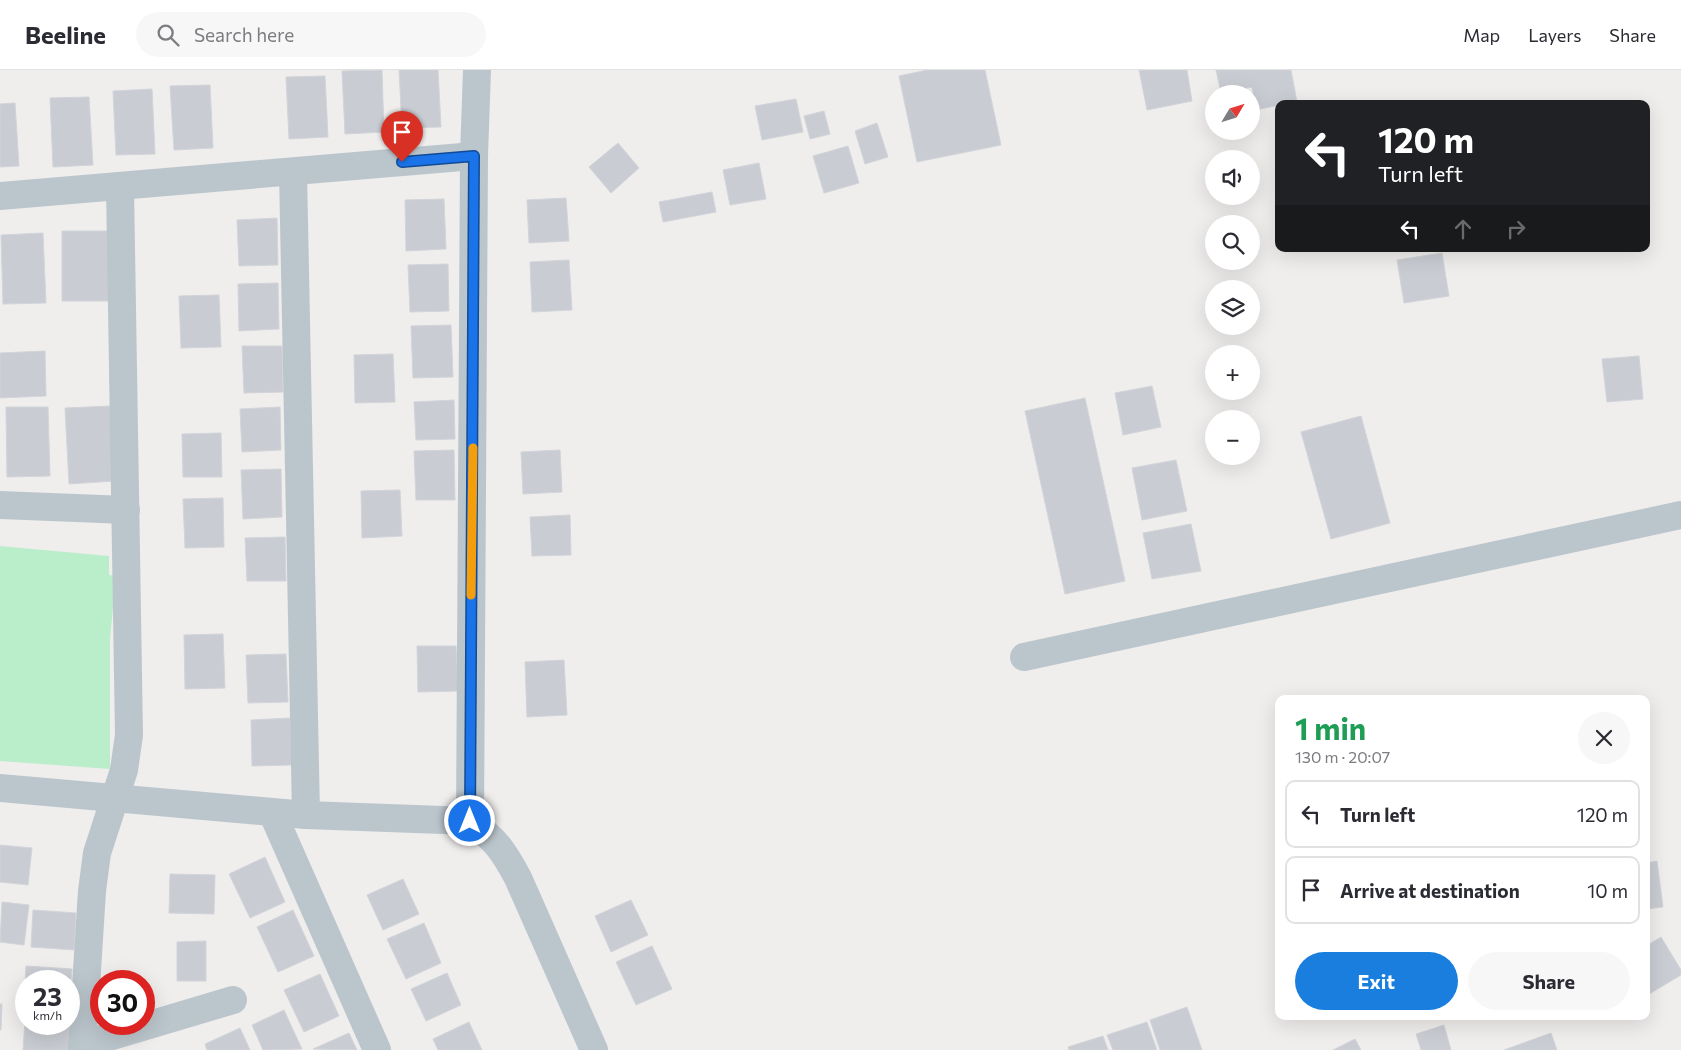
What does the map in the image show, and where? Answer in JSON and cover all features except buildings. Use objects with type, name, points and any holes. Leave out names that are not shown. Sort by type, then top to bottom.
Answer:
[{"type":"street","points":[[470,821],[474,156],[478,70]]},
{"type":"street","points":[[0,196],[474,156]]},
{"type":"street","points":[[293,172],[306,815]]},
{"type":"street","points":[[120,186],[129,735],[124,770],[97,854],[92,891],[82,1047],[233,1000]]},
{"type":"street","points":[[0,505],[126,510]]},
{"type":"street","points":[[1024,657],[1681,516]]},
{"type":"street","points":[[0,788],[306,815],[470,821],[489,836],[509,861],[594,1050]]},
{"type":"street","points":[[272,812],[377,1050]]},
{"type":"green space","points":[[0,546],[109,556],[109,575],[116,576],[110,639],[110,769],[0,761]]},
{"type":"slow traffic","points":[[471,595],[473,448]]},
{"type":"route","points":[[402,162],[474,156],[470,821]]}]
